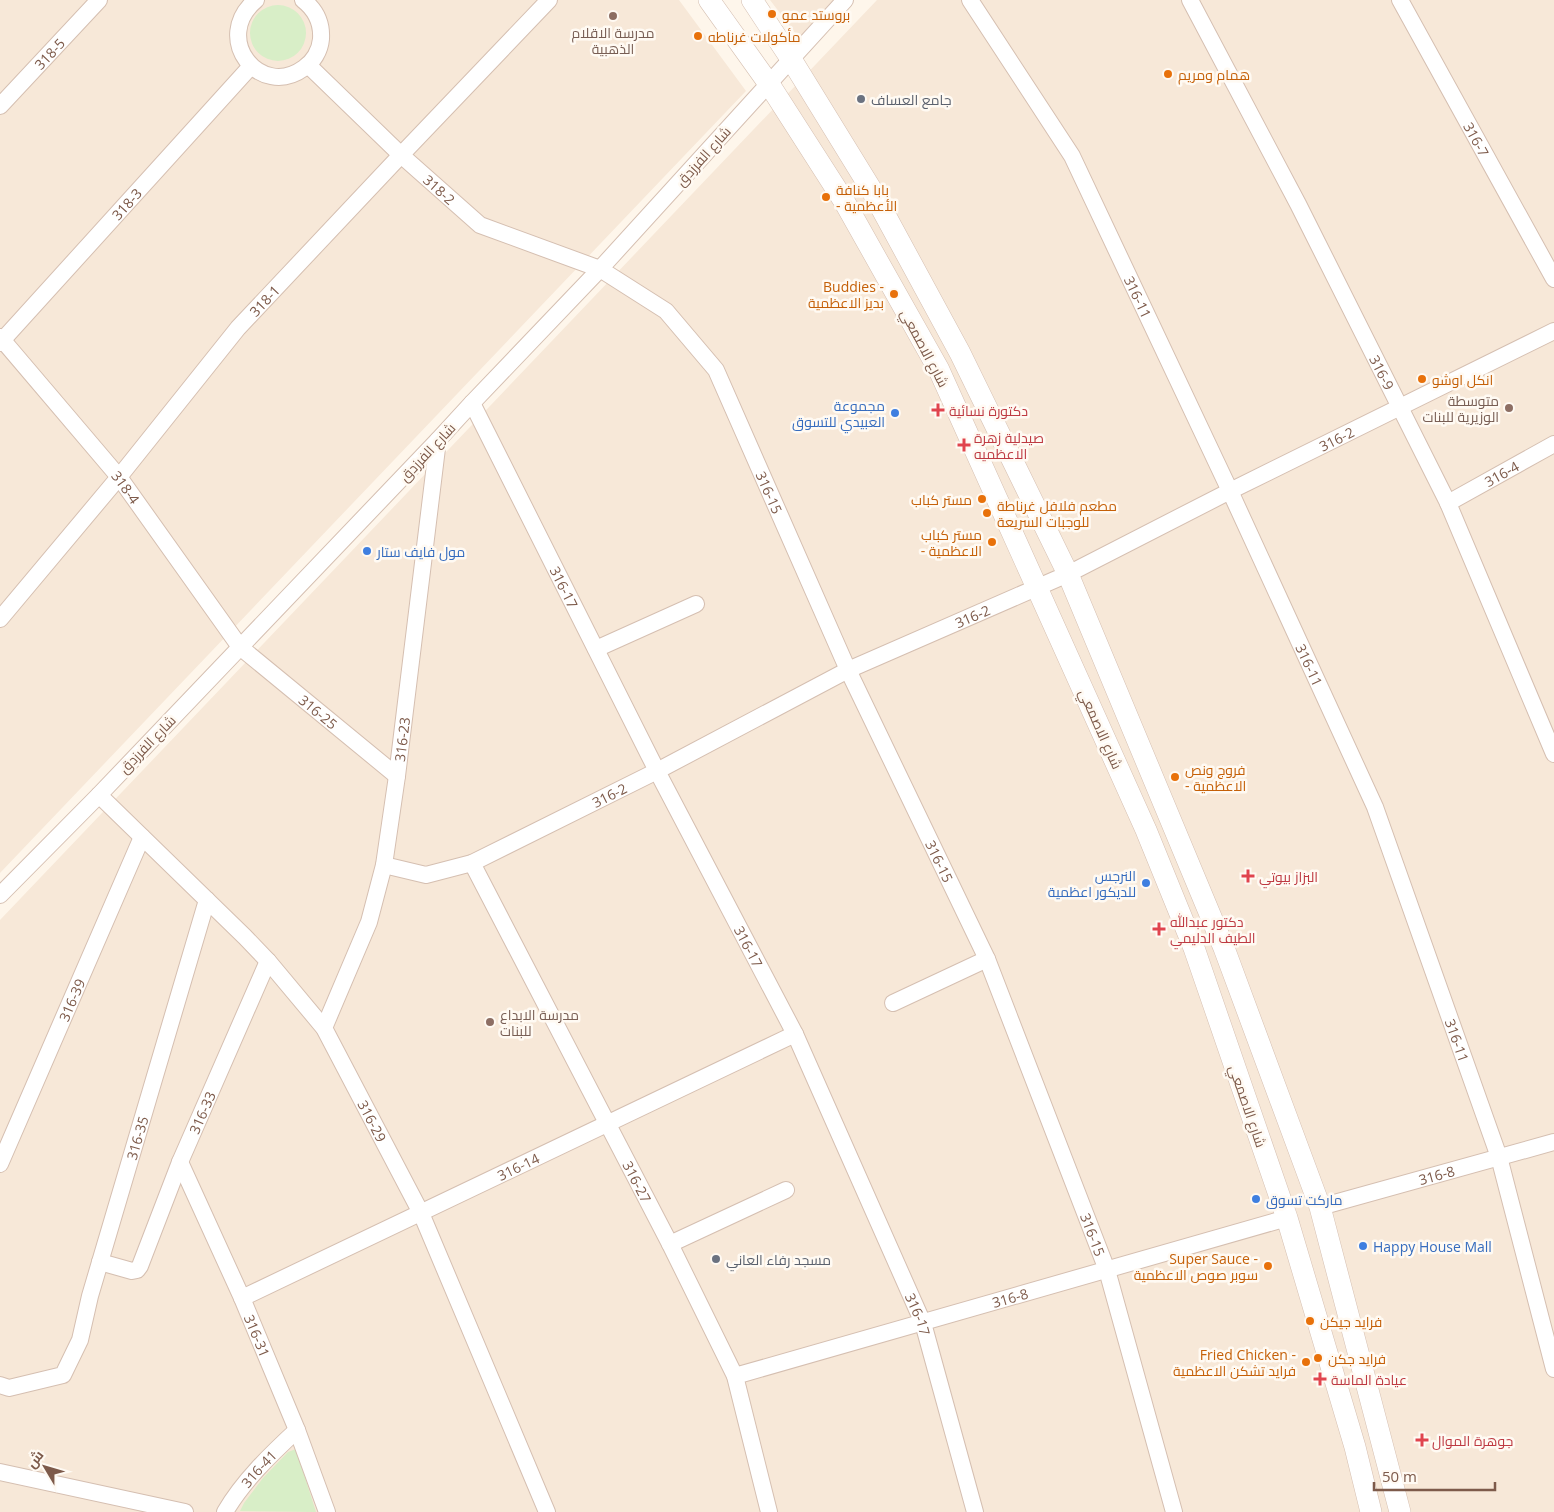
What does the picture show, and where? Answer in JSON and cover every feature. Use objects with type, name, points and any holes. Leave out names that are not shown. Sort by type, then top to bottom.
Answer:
[{"type":"street","name":"318-5","points":[[0,106],[99,0]]},
{"type":"street","name":"318-1","points":[[0,619],[119,477],[238,328],[549,0]]},
{"type":"street","name":"شارع الاصمعي","points":[[709,0],[769,84],[844,201],[939,370],[1146,830],[1194,948],[1287,1218],[1355,1447],[1371,1512]]},
{"type":"street","name":"شارع الاصمعي","points":[[752,0],[792,59],[871,189],[950,335],[1068,574],[1224,948],[1320,1207],[1400,1512]]},
{"type":"street","name":"شارع الفرزدق","points":[[0,895],[240,647],[600,269],[845,0]]},
{"type":"street","name":"316-11","points":[[970,0],[1072,156],[1230,491],[1375,807],[1499,1157],[1554,1369]]},
{"type":"street","name":"316-9","points":[[1190,0],[1298,204],[1448,503],[1554,754]]},
{"type":"street","name":"316-7","points":[[1400,0],[1554,279]]},
{"type":"street","points":[[248,2],[238,31],[238,44],[243,56],[262,73],[286,76],[298,73],[317,55],[322,29],[318,16],[309,2]]},
{"type":"street","name":"318-2","points":[[308,65],[401,155],[480,225],[600,269]]},
{"type":"street","name":"318-3","points":[[1,340],[252,66]]},
{"type":"street","name":"316-15","points":[[600,269],[666,311],[716,370],[848,670],[987,960],[1106,1270],[1174,1512]]},
{"type":"street","name":"316-2","points":[[384,865],[426,875],[472,863],[657,771],[848,670],[1068,574],[1230,491],[1554,331]]},
{"type":"street","name":"318-4","points":[[1,340],[119,477],[240,647]]},
{"type":"street","name":"316-17","points":[[472,403],[657,771],[795,1034],[923,1322],[975,1512]]},
{"type":"street","name":"316-23","points":[[324,1028],[368,922],[384,865],[397,776],[438,440]]},
{"type":"street","name":"316-4","points":[[1448,503],[1554,444]]},
{"type":"street","points":[[596,649],[696,604]]},
{"type":"street","name":"316-25","points":[[240,647],[397,776]]},
{"type":"street","name":"316-29","points":[[98,795],[268,961],[324,1028],[420,1213],[547,1512]]},
{"type":"street","name":"316-39","points":[[0,1164],[142,837]]},
{"type":"street","name":"316-27","points":[[472,863],[670,1244],[735,1376],[769,1512]]},
{"type":"street","name":"316-35","points":[[0,1385],[9,1388],[63,1376],[80,1340],[90,1296],[207,900]]},
{"type":"street","points":[[893,1003],[987,960]]},
{"type":"street","name":"316-33","points":[[100,1262],[132,1271],[137,1270],[140,1266],[180,1162],[268,961]]},
{"type":"street","name":"316-14","points":[[242,1298],[795,1034]]},
{"type":"street","name":"316-8","points":[[1320,1207],[1554,1142]]},
{"type":"street","name":"316-31","points":[[180,1162],[242,1298],[297,1430],[327,1512]]},
{"type":"street","points":[[670,1244],[786,1190]]},
{"type":"street","name":"316-8","points":[[735,1376],[1287,1218]]},
{"type":"street","name":"316-41","points":[[224,1512],[232,1499],[257,1469],[297,1430]]},
{"type":"street","points":[[0,1472],[185,1512]]},
{"type":"shaded area","points":[[0,0],[679,0],[746,91],[0,873]]},
{"type":"shaded area","points":[[770,0],[833,0],[799,38]]},
{"type":"shaded area","points":[[877,0],[1554,0],[1554,1512],[0,1512],[0,920]]},
{"type":"green space","points":[[278,5],[289,7],[298,13],[304,22],[306,33],[304,44],[298,53],[289,59],[278,61],[267,59],[258,53],[252,44],[250,33],[252,22],[258,13],[267,7]]},
{"type":"green space","points":[[296,1449],[316,1512],[240,1511],[263,1478],[288,1452]]},
{"type":"place","name":"بروستد عمو","points":[[772,14]]},
{"type":"place","name":"مدرسة الاقلام الذهبية","points":[[613,16]]},
{"type":"place","name":"مأكولات غرناطه","points":[[698,36]]},
{"type":"place","name":"همام ومريم","points":[[1168,74]]},
{"type":"place","name":"جامع العساف","points":[[861,99]]},
{"type":"place","name":"بابا كنافة - الأعظمية","points":[[826,197]]},
{"type":"place","name":"Buddies - بديز الاعظمية","points":[[894,294]]},
{"type":"place","name":"انكل اوشو","points":[[1422,379]]},
{"type":"place","name":"متوسطة الوزيرية للبنات","points":[[1509,408]]},
{"type":"place","name":"دكتورة نسائية","points":[[938,410]]},
{"type":"place","name":"مجموعة العبيدي للتسوق","points":[[895,413]]},
{"type":"place","name":"صيدلية زهرة الاعظميه","points":[[964,445]]},
{"type":"place","name":"مستر كباب","points":[[982,499]]},
{"type":"place","name":"مطعم فلافل غرناطة للوجبات السريعة","points":[[987,513]]},
{"type":"place","name":"مستر كباب - الاعظمية","points":[[992,542]]},
{"type":"place","name":"مول فايف ستار","points":[[367,551]]},
{"type":"place","name":"فروج ونص - الاعظمية","points":[[1175,777]]},
{"type":"place","name":"البزاز بيوتي","points":[[1248,876]]},
{"type":"place","name":"النرجس للديكور اعظمية","points":[[1146,883]]},
{"type":"place","name":"دكتور عبدالله الطيف الدليمي","points":[[1159,929]]},
{"type":"place","name":"مدرسة الابداع للبنات","points":[[490,1022]]},
{"type":"place","name":"ماركت تسوق","points":[[1256,1199]]},
{"type":"place","name":"Happy House Mall","points":[[1363,1246]]},
{"type":"place","name":"مسجد رفاء العاني","points":[[716,1259]]},
{"type":"place","name":"Super Sauce - سوبر صوص الاعظمية","points":[[1268,1266]]},
{"type":"place","name":"فرايد جيكن","points":[[1310,1321]]},
{"type":"place","name":"فرايد جكن","points":[[1318,1358]]},
{"type":"place","name":"Fried Chicken - فرايد تشكن الاعظمية","points":[[1306,1362]]},
{"type":"place","name":"عيادة الماسة","points":[[1320,1379]]},
{"type":"place","name":"جوهرة الموال","points":[[1422,1440]]}]
